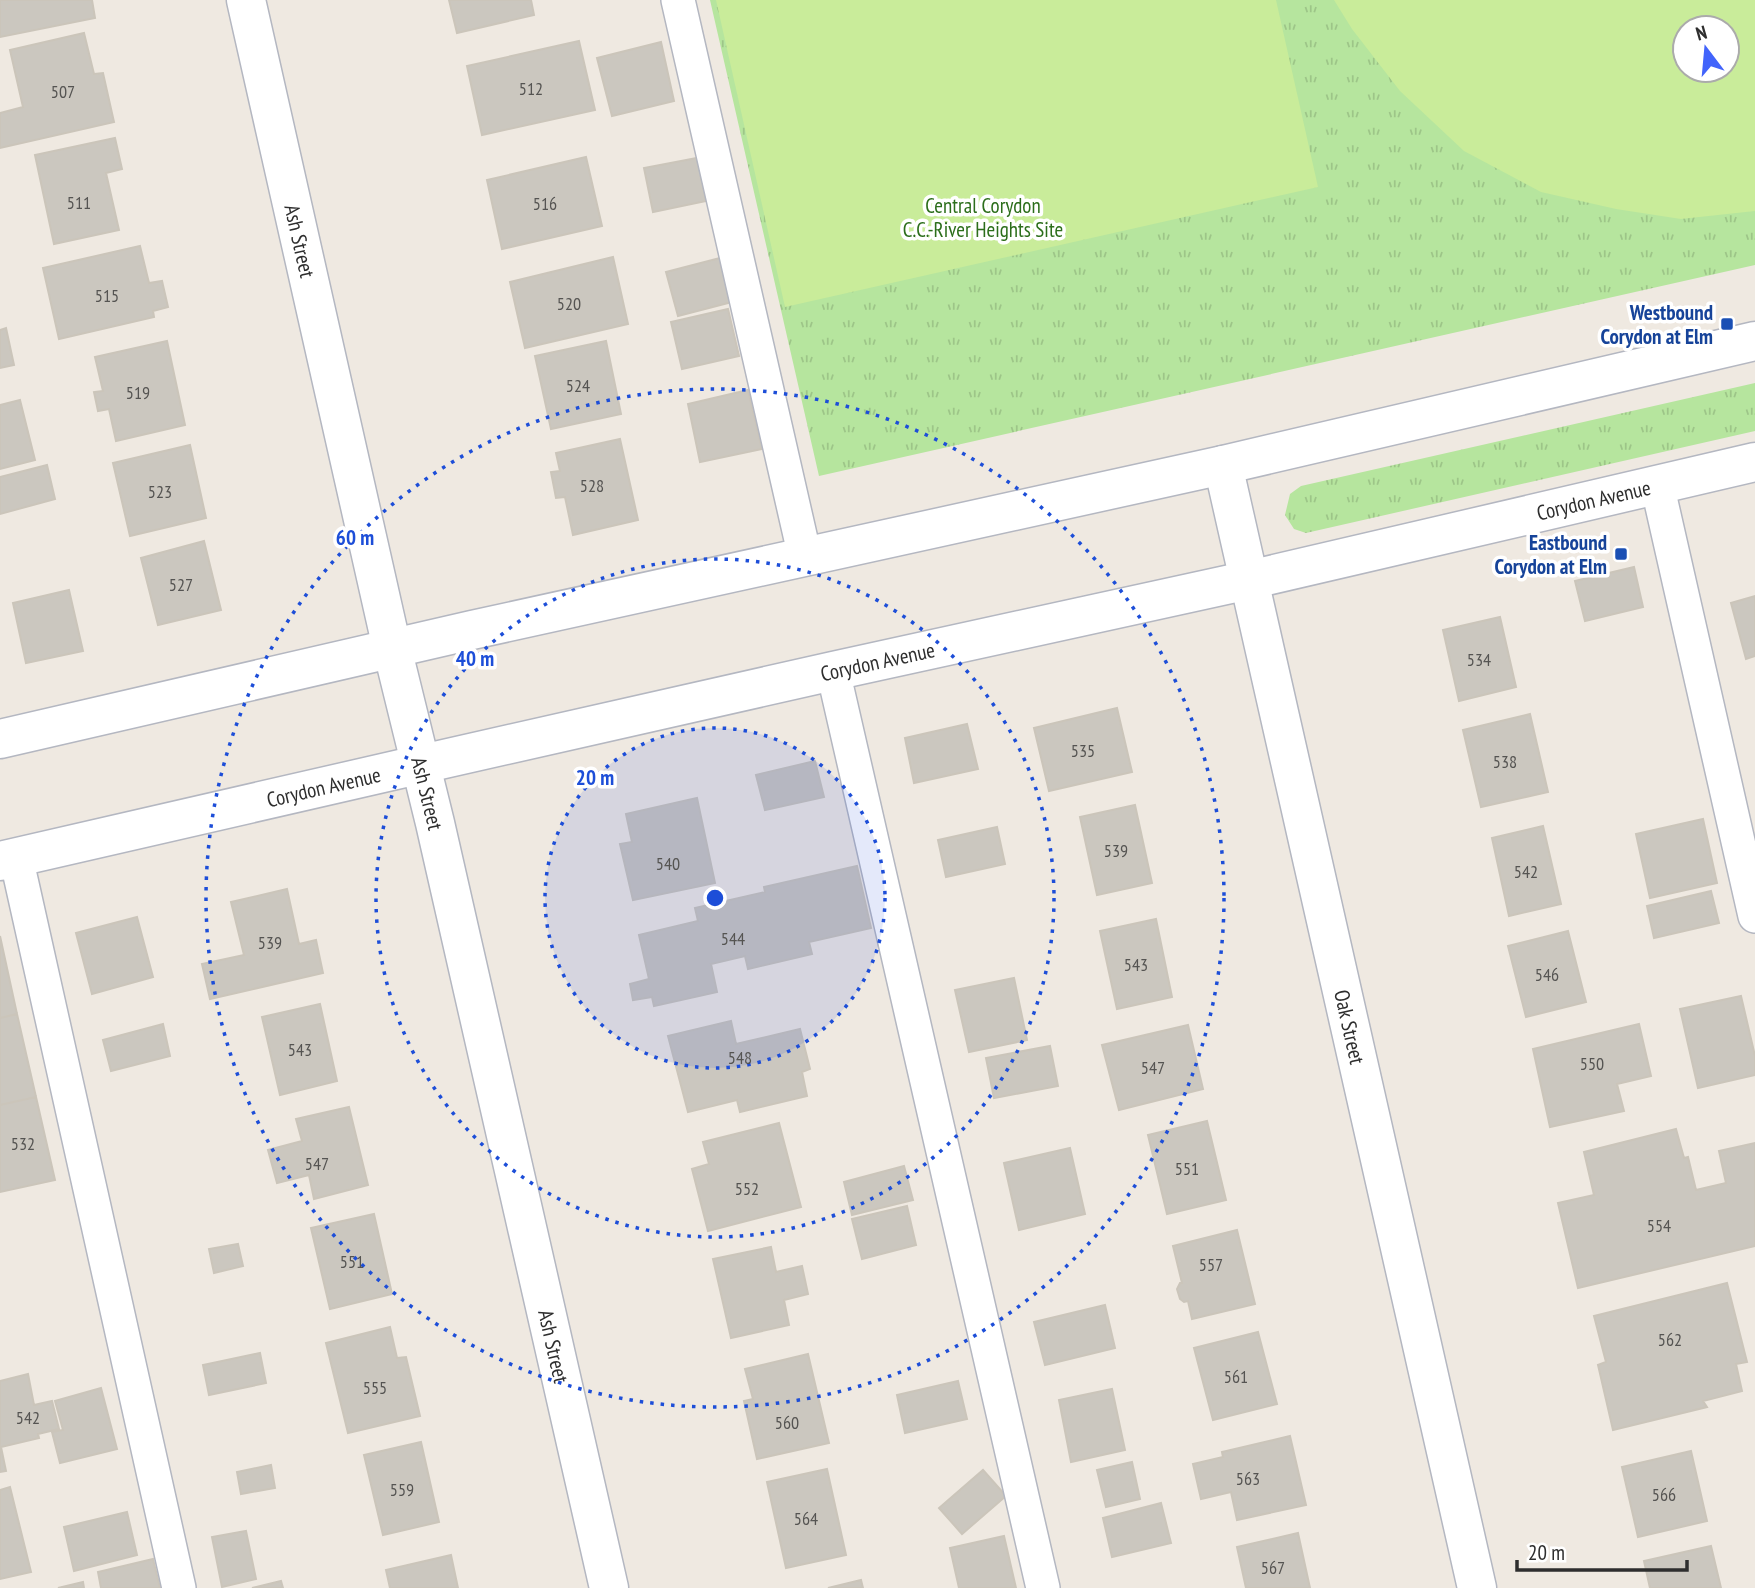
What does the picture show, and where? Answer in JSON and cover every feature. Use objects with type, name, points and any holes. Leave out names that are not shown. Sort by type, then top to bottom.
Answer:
[{"type":"main road","name":"Ash Street","points":[[246,0],[609,1588]]},
{"type":"main road","points":[[0,739],[392,648],[1223,465],[1755,341]]},
{"type":"main road","name":"Corydon Avenue","points":[[8,859],[833,671],[1249,580],[1755,462]]},
{"type":"main road","name":"Oak Street","points":[[1223,465],[1477,1588]]},
{"type":"lane","points":[[678,0],[805,558]]},
{"type":"lane","points":[[1657,484],[1755,916]]},
{"type":"lane","points":[[833,671],[1043,1588]]},
{"type":"lane","points":[[8,859],[180,1588]]},
{"type":"green space","name":"Central Corydon C.C.-River Heights Site","points":[[710,0],[1755,0],[1755,265],[819,476]]},
{"type":"green space","points":[[716,0],[1276,0],[1318,187],[785,307]]},
{"type":"green space","points":[[1334,0],[1755,0],[1755,211],[1681,219],[1616,209],[1541,192],[1464,151],[1400,91],[1352,29]]},
{"type":"green space","points":[[1755,383],[1755,431],[1306,533],[1294,529],[1285,515],[1290,494],[1301,486]]},
{"type":"building","points":[[0,0],[92,0],[95,18],[0,37]]},
{"type":"building","points":[[449,0],[531,0],[534,15],[457,33]]},
{"type":"building","points":[[84,33],[94,74],[103,73],[114,122],[0,148],[0,113],[23,107],[10,50]]},
{"type":"building","points":[[579,41],[595,110],[482,135],[467,66]]},
{"type":"building","points":[[661,42],[674,101],[612,116],[597,58]]},
{"type":"building","points":[[115,138],[122,169],[106,173],[119,230],[54,244],[35,155]]},
{"type":"building","points":[[586,157],[602,226],[502,249],[487,180]]},
{"type":"building","points":[[697,158],[706,201],[653,212],[644,168]]},
{"type":"building","points":[[140,246],[149,283],[162,281],[168,307],[153,311],[154,317],[59,339],[43,268]]},
{"type":"building","points":[[613,257],[628,324],[525,348],[510,282]]},
{"type":"building","points":[[720,258],[732,302],[678,316],[666,272]]},
{"type":"building","points":[[728,309],[739,356],[682,369],[671,322]]},
{"type":"building","points":[[6,328],[14,365],[0,368],[0,330]]},
{"type":"building","points":[[167,341],[185,425],[116,441],[109,409],[98,411],[94,392],[103,391],[95,357]]},
{"type":"building","points":[[606,341],[621,414],[551,429],[535,356]]},
{"type":"building","points":[[748,390],[762,449],[700,462],[688,404]]},
{"type":"building","points":[[20,400],[35,460],[0,469],[0,405]]},
{"type":"building","points":[[620,439],[638,520],[573,535],[565,497],[556,498],[551,472],[560,471],[556,453]]},
{"type":"building","points":[[190,445],[206,518],[130,536],[113,463]]},
{"type":"building","points":[[47,465],[55,499],[0,514],[0,477]]},
{"type":"building","points":[[204,541],[221,610],[158,625],[141,558]]},
{"type":"building","points":[[1634,567],[1643,607],[1585,621],[1575,581]]},
{"type":"building","points":[[69,590],[83,651],[26,663],[13,603]]},
{"type":"building","points":[[1755,596],[1755,656],[1746,659],[1731,603]]},
{"type":"building","points":[[1500,617],[1516,687],[1459,701],[1443,630]]},
{"type":"building","points":[[1117,708],[1132,772],[1049,791],[1034,728]]},
{"type":"building","points":[[1530,714],[1548,792],[1481,807],[1463,730]]},
{"type":"building","points":[[967,724],[978,769],[914,783],[905,738]]},
{"type":"building","points":[[815,761],[824,797],[765,810],[756,775]]},
{"type":"building","points":[[697,798],[715,883],[633,900],[620,844],[632,842],[626,814]]},
{"type":"building","points":[[1135,805],[1152,883],[1097,895],[1080,817]]},
{"type":"building","points":[[1703,819],[1717,883],[1650,898],[1636,834]]},
{"type":"building","points":[[1543,826],[1561,904],[1509,916],[1492,838]]},
{"type":"building","points":[[997,827],[1005,864],[946,877],[938,840]]},
{"type":"building","points":[[857,866],[871,928],[809,942],[812,954],[748,969],[745,956],[711,964],[717,992],[654,1006],[652,997],[633,1000],[630,984],[649,979],[639,935],[698,921],[695,908],[765,892],[764,887]]},
{"type":"building","points":[[287,889],[299,944],[316,940],[323,973],[210,999],[202,964],[244,955],[231,902]]},
{"type":"building","points":[[1711,891],[1719,923],[1654,938],[1647,906]]},
{"type":"building","points":[[137,917],[153,977],[92,994],[76,933]]},
{"type":"building","points":[[1156,919],[1172,997],[1117,1009],[1100,931]]},
{"type":"building","points":[[1568,931],[1586,1002],[1526,1017],[1508,946]]},
{"type":"building","points":[[0,936],[17,1014],[0,1018]]},
{"type":"building","points":[[1014,978],[1027,1040],[969,1052],[955,990]]},
{"type":"building","points":[[1741,996],[1755,1056],[1755,1075],[1698,1088],[1680,1009]]},
{"type":"building","points":[[320,1004],[337,1081],[280,1095],[262,1017]]},
{"type":"building","points":[[17,1014],[36,1097],[0,1105],[0,1018]]},
{"type":"building","points":[[731,1021],[736,1044],[800,1029],[810,1069],[802,1072],[807,1096],[740,1112],[737,1100],[688,1112],[668,1036]]},
{"type":"building","points":[[163,1024],[170,1056],[111,1071],[103,1040]]},
{"type":"building","points":[[1639,1024],[1651,1076],[1617,1084],[1624,1111],[1550,1127],[1533,1049]]},
{"type":"building","points":[[1188,1025],[1203,1089],[1119,1110],[1102,1045]]},
{"type":"building","points":[[1050,1046],[1058,1086],[994,1098],[986,1058]]},
{"type":"building","points":[[36,1097],[55,1180],[0,1192],[0,1105]]},
{"type":"building","points":[[349,1107],[368,1185],[314,1199],[309,1175],[277,1183],[268,1150],[302,1141],[296,1119]]},
{"type":"building","points":[[1207,1121],[1226,1200],[1167,1214],[1148,1135]]},
{"type":"building","points":[[779,1123],[801,1207],[708,1231],[692,1169],[709,1164],[703,1142]]},
{"type":"building","points":[[1676,1129],[1684,1158],[1688,1157],[1696,1190],[1726,1183],[1719,1151],[1755,1143],[1755,1246],[1578,1288],[1558,1203],[1594,1195],[1584,1152]]},
{"type":"building","points":[[1070,1148],[1085,1214],[1019,1230],[1004,1163]]},
{"type":"building","points":[[904,1166],[913,1200],[852,1215],[844,1182]]},
{"type":"building","points":[[907,1206],[916,1245],[862,1259],[852,1219]]},
{"type":"building","points":[[374,1214],[392,1294],[330,1309],[311,1228]]},
{"type":"building","points":[[1237,1230],[1255,1304],[1192,1319],[1188,1301],[1180,1299],[1177,1289],[1182,1283],[1173,1246]]},
{"type":"building","points":[[238,1244],[243,1266],[214,1273],[209,1249]]},
{"type":"building","points":[[771,1247],[776,1272],[802,1266],[808,1294],[784,1300],[789,1325],[731,1338],[713,1259]]},
{"type":"building","points":[[1727,1283],[1747,1362],[1736,1364],[1742,1391],[1703,1401],[1707,1407],[1613,1430],[1598,1365],[1606,1362],[1594,1316]]},
{"type":"building","points":[[1105,1305],[1115,1348],[1045,1365],[1034,1322]]},
{"type":"building","points":[[390,1327],[397,1358],[406,1357],[420,1416],[348,1433],[326,1343]]},
{"type":"building","points":[[1258,1332],[1277,1404],[1213,1420],[1194,1348]]},
{"type":"building","points":[[260,1353],[266,1383],[209,1395],[203,1365]]},
{"type":"building","points":[[808,1354],[829,1443],[757,1459],[744,1401],[753,1399],[745,1369]]},
{"type":"building","points":[[28,1374],[34,1405],[52,1401],[59,1429],[38,1434],[39,1438],[1,1447],[6,1471],[0,1472],[0,1381]]},
{"type":"building","points":[[958,1381],[967,1419],[905,1433],[897,1395]]},
{"type":"building","points":[[101,1388],[117,1449],[60,1463],[52,1432],[63,1430],[55,1401]]},
{"type":"building","points":[[1112,1389],[1125,1450],[1071,1462],[1059,1400]]},
{"type":"building","points":[[1290,1436],[1306,1505],[1237,1520],[1231,1492],[1201,1499],[1193,1464],[1223,1457],[1222,1452]]},
{"type":"building","points":[[421,1442],[439,1522],[383,1535],[364,1455]]},
{"type":"building","points":[[1691,1451],[1707,1521],[1638,1537],[1622,1467]]},
{"type":"building","points":[[1132,1462],[1140,1499],[1106,1507],[1097,1470]]},
{"type":"building","points":[[271,1465],[275,1488],[241,1494],[237,1472]]},
{"type":"building","points":[[827,1469],[846,1555],[786,1568],[767,1482]]},
{"type":"building","points":[[983,1470],[1006,1496],[962,1534],[939,1508]]},
{"type":"building","points":[[10,1487],[31,1572],[0,1579],[0,1490]]},
{"type":"building","points":[[1161,1503],[1171,1543],[1112,1557],[1103,1518]]},
{"type":"building","points":[[127,1512],[137,1555],[74,1571],[64,1527]]},
{"type":"building","points":[[246,1531],[256,1579],[222,1587],[212,1537]]},
{"type":"building","points":[[1298,1533],[1310,1588],[1246,1588],[1237,1547]]},
{"type":"building","points":[[1004,1536],[1016,1588],[959,1588],[950,1548]]},
{"type":"building","points":[[1711,1546],[1721,1588],[1650,1588],[1644,1561]]},
{"type":"building","points":[[451,1555],[458,1588],[390,1588],[386,1570]]},
{"type":"building","points":[[153,1559],[160,1588],[101,1588],[98,1572]]},
{"type":"building","points":[[861,1580],[863,1588],[828,1588]]},
{"type":"building","points":[[281,1581],[283,1588],[252,1588]]},
{"type":"building","points":[[83,1582],[84,1588],[58,1588]]},
{"type":"place","name":"Westbound Corydon at Elm","points":[[1727,324]]},
{"type":"place","name":"Eastbound Corydon at Elm","points":[[1621,554]]}]
